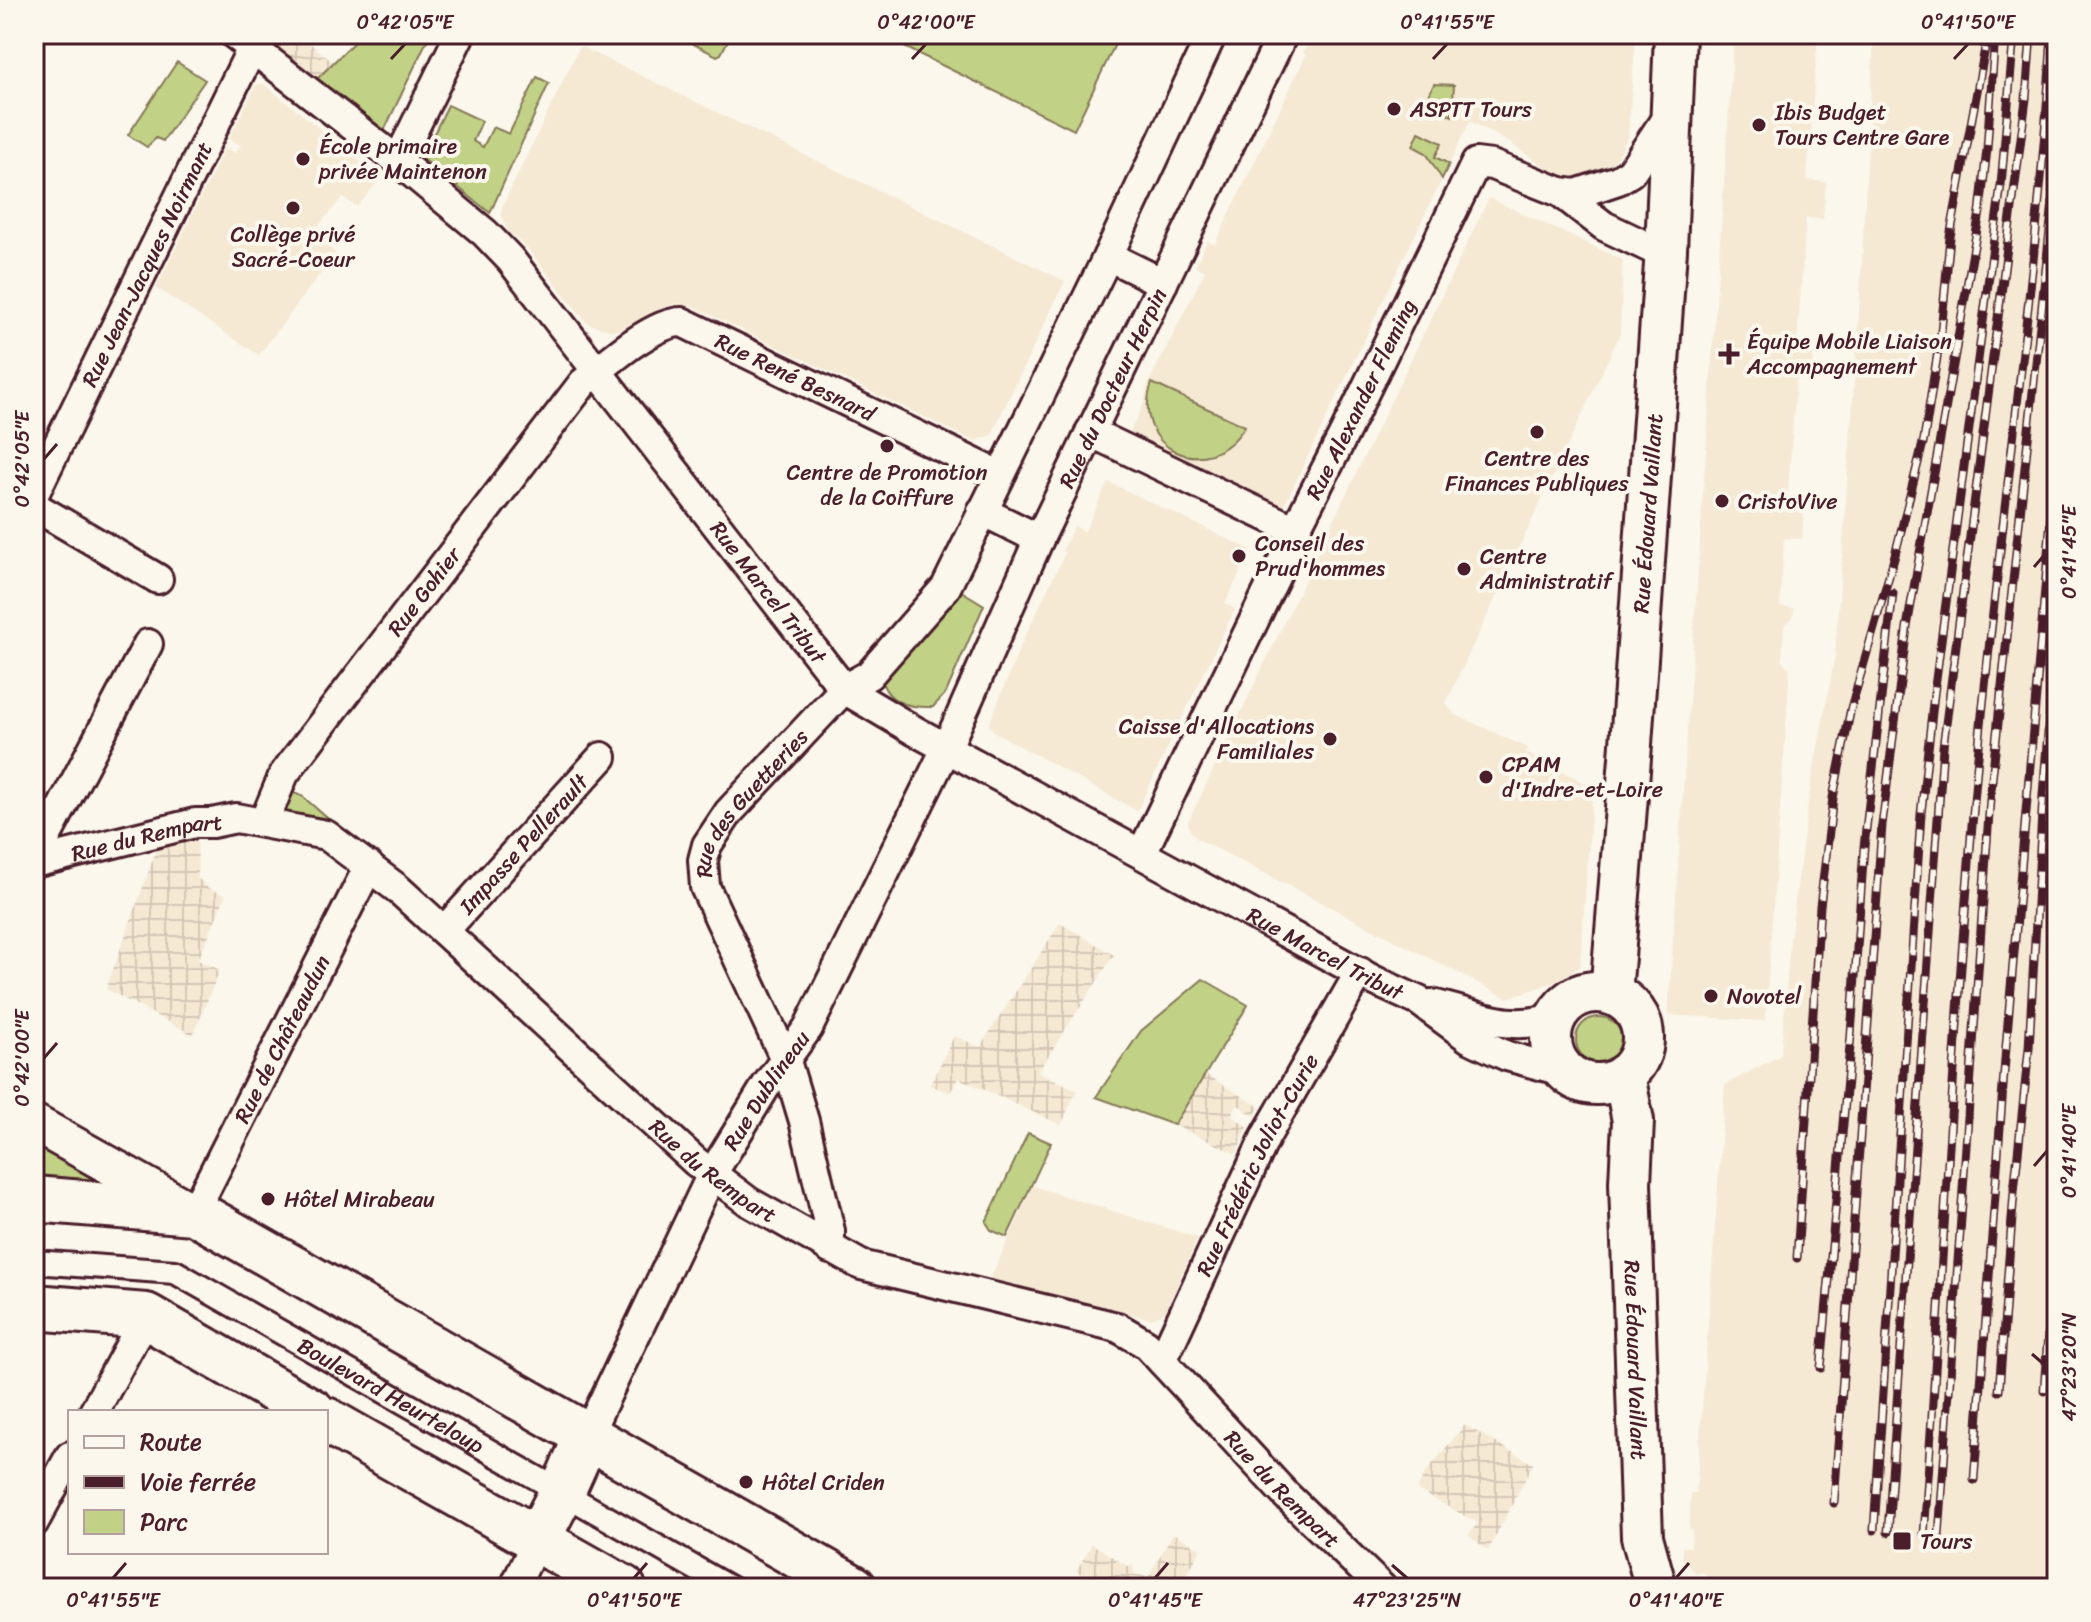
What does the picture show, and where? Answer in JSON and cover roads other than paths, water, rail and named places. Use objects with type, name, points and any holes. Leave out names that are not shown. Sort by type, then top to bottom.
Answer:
[{"type":"main road","name":"Rue Édouard Vaillant","points":[[1611,994],[1665,255],[1675,34]]},
{"type":"main road","points":[[1595,992],[1611,994],[1625,1001],[1636,1013],[1642,1028],[1642,1049],[1638,1059],[1594,1077],[1557,1061],[1551,1032],[1556,1017],[1566,1004],[1579,995],[1595,992]]},
{"type":"main road","name":"Rue Édouard Vaillant","points":[[1594,1077],[1606,1101],[1630,1183],[1642,1537],[1656,1588]]},
{"type":"main road","points":[[34,1199],[194,1212],[854,1588]]},
{"type":"main road","points":[[34,1307],[146,1316],[310,1410]]},
{"type":"main road","points":[[328,1421],[623,1588]]},
{"type":"main road","points":[[537,1540],[587,1436]]},
{"type":"main road","name":"Rue Édouard Vaillant","points":[[1630,1588],[1642,1537]]},
{"type":"street","points":[[398,161],[460,34]]},
{"type":"street","points":[[844,689],[869,675],[946,587],[1108,256],[1212,34]]},
{"type":"street","name":"Rue du Docteur Herpin","points":[[947,747],[1039,539],[1283,34]]},
{"type":"street","name":"Rue Marcel Tribut","points":[[248,39],[485,233],[510,259],[844,689],[1360,972],[1419,1001],[1469,1038],[1507,1056],[1594,1077]]},
{"type":"street","name":"Rue Jean-Jacques Noirmant","points":[[34,494],[248,39]]},
{"type":"street","points":[[1560,192],[1576,194],[1618,180],[1631,172],[1671,111]]},
{"type":"street","name":"Rue Alexander Fleming","points":[[1142,853],[1295,530],[1476,163],[1492,165],[1560,192]]},
{"type":"street","points":[[1560,192],[1604,226],[1665,255]]},
{"type":"street","points":[[1108,256],[1163,283]]},
{"type":"street","name":"Rue René Besnard","points":[[597,371],[612,357],[670,322],[682,322],[999,475]]},
{"type":"street","name":"Rue Gohier","points":[[264,822],[284,774],[583,383],[597,371]]},
{"type":"street","points":[[1090,432],[1295,530]]},
{"type":"street","points":[[34,506],[158,579]]},
{"type":"street","points":[[982,511],[1039,539]]},
{"type":"street","points":[[34,862],[148,644]]},
{"type":"street","name":"Rue des Guetteries","points":[[830,1249],[830,1231],[814,1162],[786,1061],[705,887],[703,860],[707,845],[729,812],[844,689]]},
{"type":"street","name":"Rue Dublineau","points":[[587,1436],[712,1174],[766,1086],[808,1028],[947,747]]},
{"type":"street","name":"Impasse Pellerault","points":[[444,931],[602,757]]},
{"type":"street","name":"Rue du Rempart","points":[[34,862],[195,823],[236,818],[326,835],[369,866],[444,931],[696,1162],[749,1202],[830,1249],[873,1269],[1117,1327],[1146,1344],[1286,1495],[1382,1588]]},
{"type":"street","name":"Rue de Châteaudun","points":[[194,1212],[369,866]]},
{"type":"street","name":"Rue Frédéric Joliot-Curie","points":[[1162,1361],[1266,1136],[1360,972]]},
{"type":"street","name":"Rue Marcel Tribut","points":[[1419,1001],[1514,1024],[1556,1017]]},
{"type":"street","points":[[34,1123],[194,1212]]},
{"type":"street","name":"Boulevard Heurteloup","points":[[34,1262],[175,1272],[730,1588]]},
{"type":"street","points":[[95,1410],[146,1316]]},
{"type":"street","points":[[34,1522],[68,1460]]},
{"type":"street","points":[[514,1588],[537,1540]]},
{"type":"railway","points":[[1834,1503],[1882,825],[1907,627],[1980,212],[1995,34]]},
{"type":"railway","points":[[1874,1530],[1921,814],[2001,185],[2014,34]]},
{"type":"railway","points":[[1888,1532],[1943,747],[2026,99],[2031,34]]},
{"type":"railway","points":[[1924,1535],[1971,835],[2038,209],[2052,34]]},
{"type":"railway","points":[[1797,1258],[1820,906],[1833,798],[1851,708],[1924,439],[1941,332],[1950,237],[1985,48]]},
{"type":"railway","points":[[1939,1536],[1990,799],[2057,164]]},
{"type":"railway","points":[[1974,1480],[2006,1046],[2057,448]]},
{"type":"railway","points":[[1821,1368],[1851,1035],[1864,847],[1893,593]]},
{"type":"railway","points":[[1999,1391],[2029,1048],[2043,795],[2057,620]]},
{"type":"railway","points":[[2044,1391],[2057,1207]]},
{"type":"place","name":"ASPTT Tours","points":[[1394,109]]},
{"type":"place","name":"Ibis Budget Tours Centre Gare","points":[[1759,125]]},
{"type":"place","name":"École primaire privée Maintenon","points":[[303,159]]},
{"type":"place","name":"Collège privé Sacré-Coeur","points":[[293,208]]},
{"type":"place","name":"Équipe Mobile Liaison Accompagnement","points":[[1729,354]]},
{"type":"place","name":"Centre des Finances Publiques","points":[[1537,432]]},
{"type":"place","name":"Centre de Promotion de la Coiffure","points":[[887,446]]},
{"type":"place","name":"CristoVive","points":[[1722,501]]},
{"type":"place","name":"Conseil des Prud'hommes","points":[[1239,556]]},
{"type":"place","name":"Centre Administratif","points":[[1464,569]]},
{"type":"place","name":"Caisse d'Allocations Familiales","points":[[1330,739]]},
{"type":"place","name":"CPAM d'Indre-et-Loire","points":[[1486,777]]},
{"type":"place","name":"Novotel","points":[[1711,996]]},
{"type":"place","name":"Hôtel Mirabeau","points":[[268,1199]]},
{"type":"place","name":"Hôtel Criden","points":[[746,1482]]},
{"type":"place","name":"Tours","points":[[1902,1541]]}]
